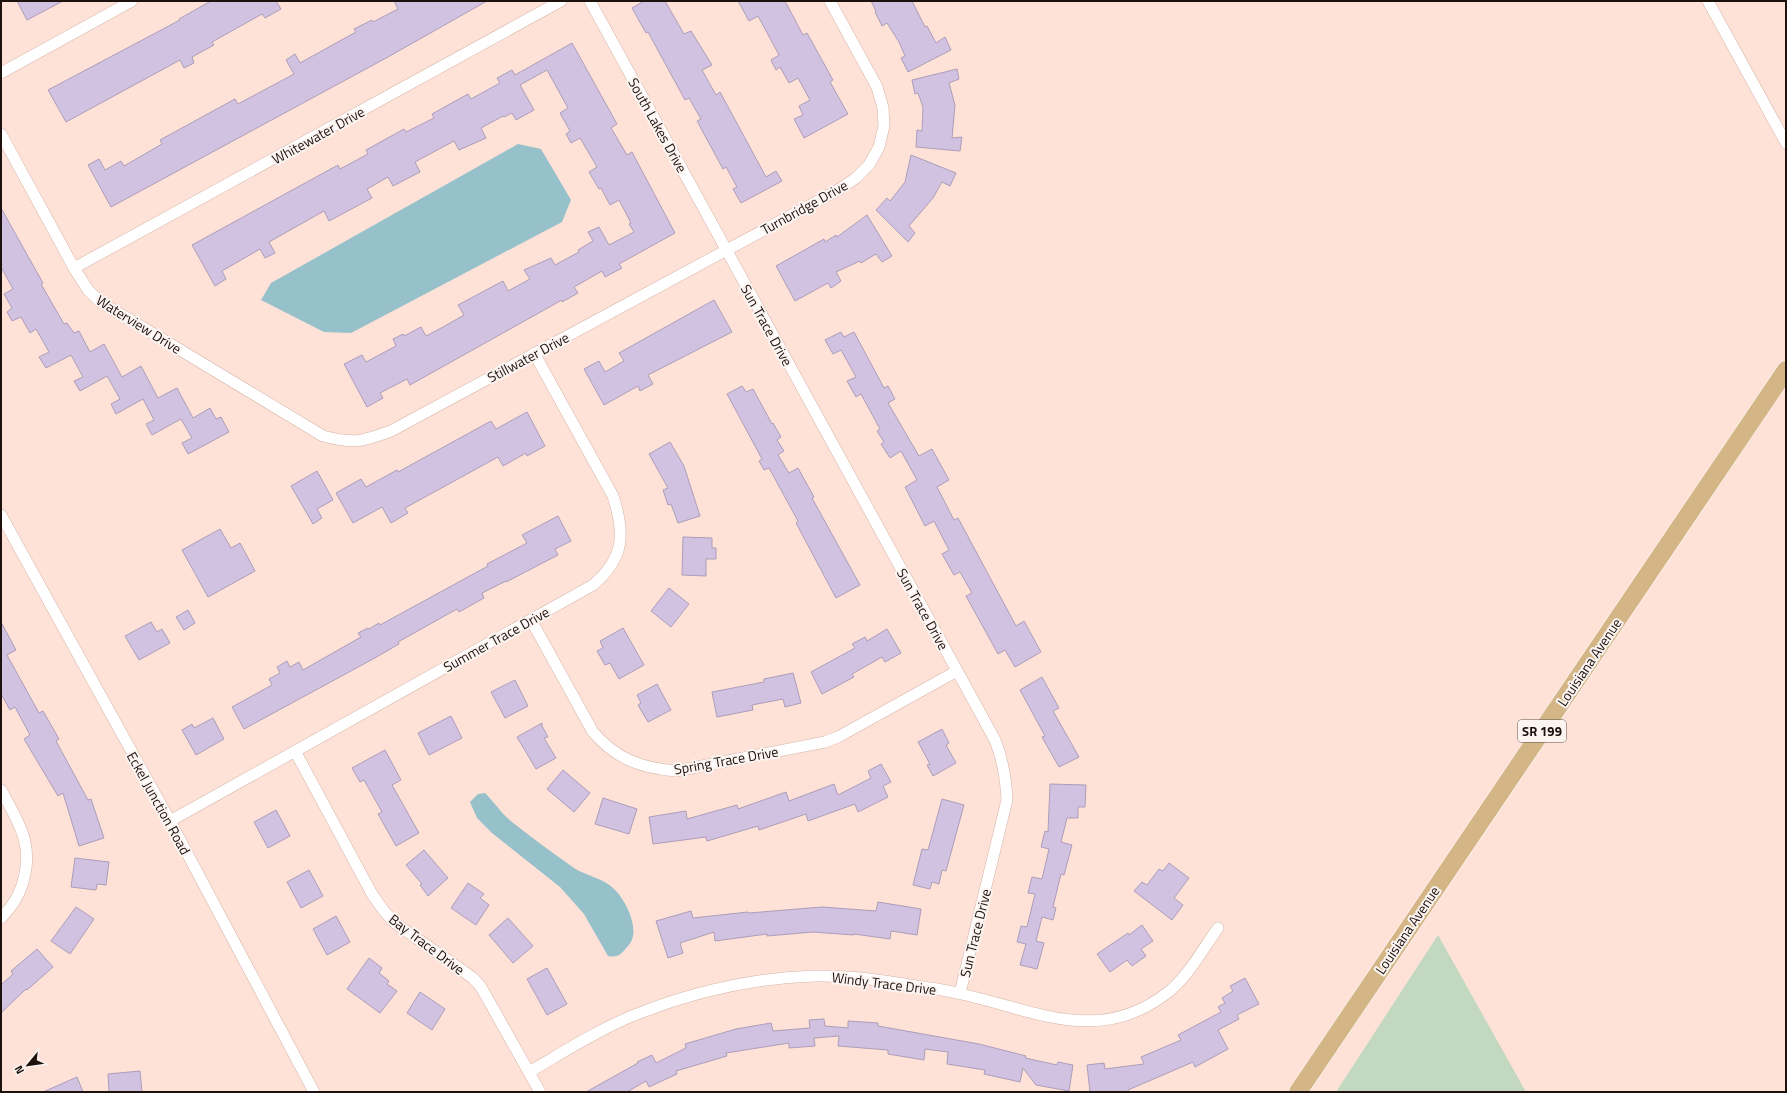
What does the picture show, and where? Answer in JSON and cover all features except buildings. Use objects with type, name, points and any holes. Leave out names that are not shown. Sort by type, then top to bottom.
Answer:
[{"type":"main road","name":"Louisiana Avenue","points":[[1298,1092],[1786,370]]},
{"type":"street","points":[[1,73],[132,1]]},
{"type":"street","name":"Whitewater Drive","points":[[74,268],[561,1]]},
{"type":"street","name":"South Lakes Drive","points":[[590,1],[726,249]]},
{"type":"street","name":"Turnbridge Drive","points":[[726,249],[838,190],[856,178],[869,164],[879,147],[884,126],[883,108],[878,87],[830,1]]},
{"type":"street","points":[[1708,1],[1786,143]]},
{"type":"street","name":"Waterview Drive","points":[[1,134],[74,268],[88,290],[99,301],[323,436]]},
{"type":"street","name":"Stillwater Drive","points":[[323,436],[343,441],[364,441],[391,431],[726,249]]},
{"type":"street","name":"Sun Trace Drive","points":[[726,249],[995,740],[1001,755],[1006,783],[1007,800],[960,993]]},
{"type":"street","name":"Summer Trace Drive","points":[[170,821],[593,585],[604,576],[618,554],[621,530],[620,516],[613,496],[534,353]]},
{"type":"street","name":"Eckel Junction Road","points":[[1,515],[170,821],[314,1092]]},
{"type":"street","name":"Spring Trace Drive","points":[[531,620],[593,732],[612,750],[628,760],[659,770],[676,771],[825,742],[838,737],[957,671]]},
{"type":"street","name":"Bay Trace Drive","points":[[295,751],[372,894],[395,923],[472,978],[480,987],[540,1092]]},
{"type":"street","points":[[1,790],[15,815],[24,837],[28,855],[26,874],[20,893],[10,910],[1,918]]},
{"type":"street","name":"Windy Trace Drive","points":[[529,1072],[630,1017],[703,991],[745,982],[811,976],[852,977],[888,981],[960,993],[1069,1021],[1090,1022],[1112,1019],[1131,1013],[1152,1003],[1168,992],[1181,979],[1218,928]]},
{"type":"green space","points":[[1438,935],[1526,1092],[1336,1092]]},
{"type":"water","points":[[518,144],[541,149],[571,200],[562,222],[351,333],[324,332],[261,300],[271,283]]},
{"type":"water","points":[[485,793],[508,819],[527,834],[574,868],[605,882],[619,894],[631,916],[633,925],[632,940],[621,953],[617,956],[608,956],[584,914],[560,887],[492,833],[477,818],[470,802],[478,794]]}]
